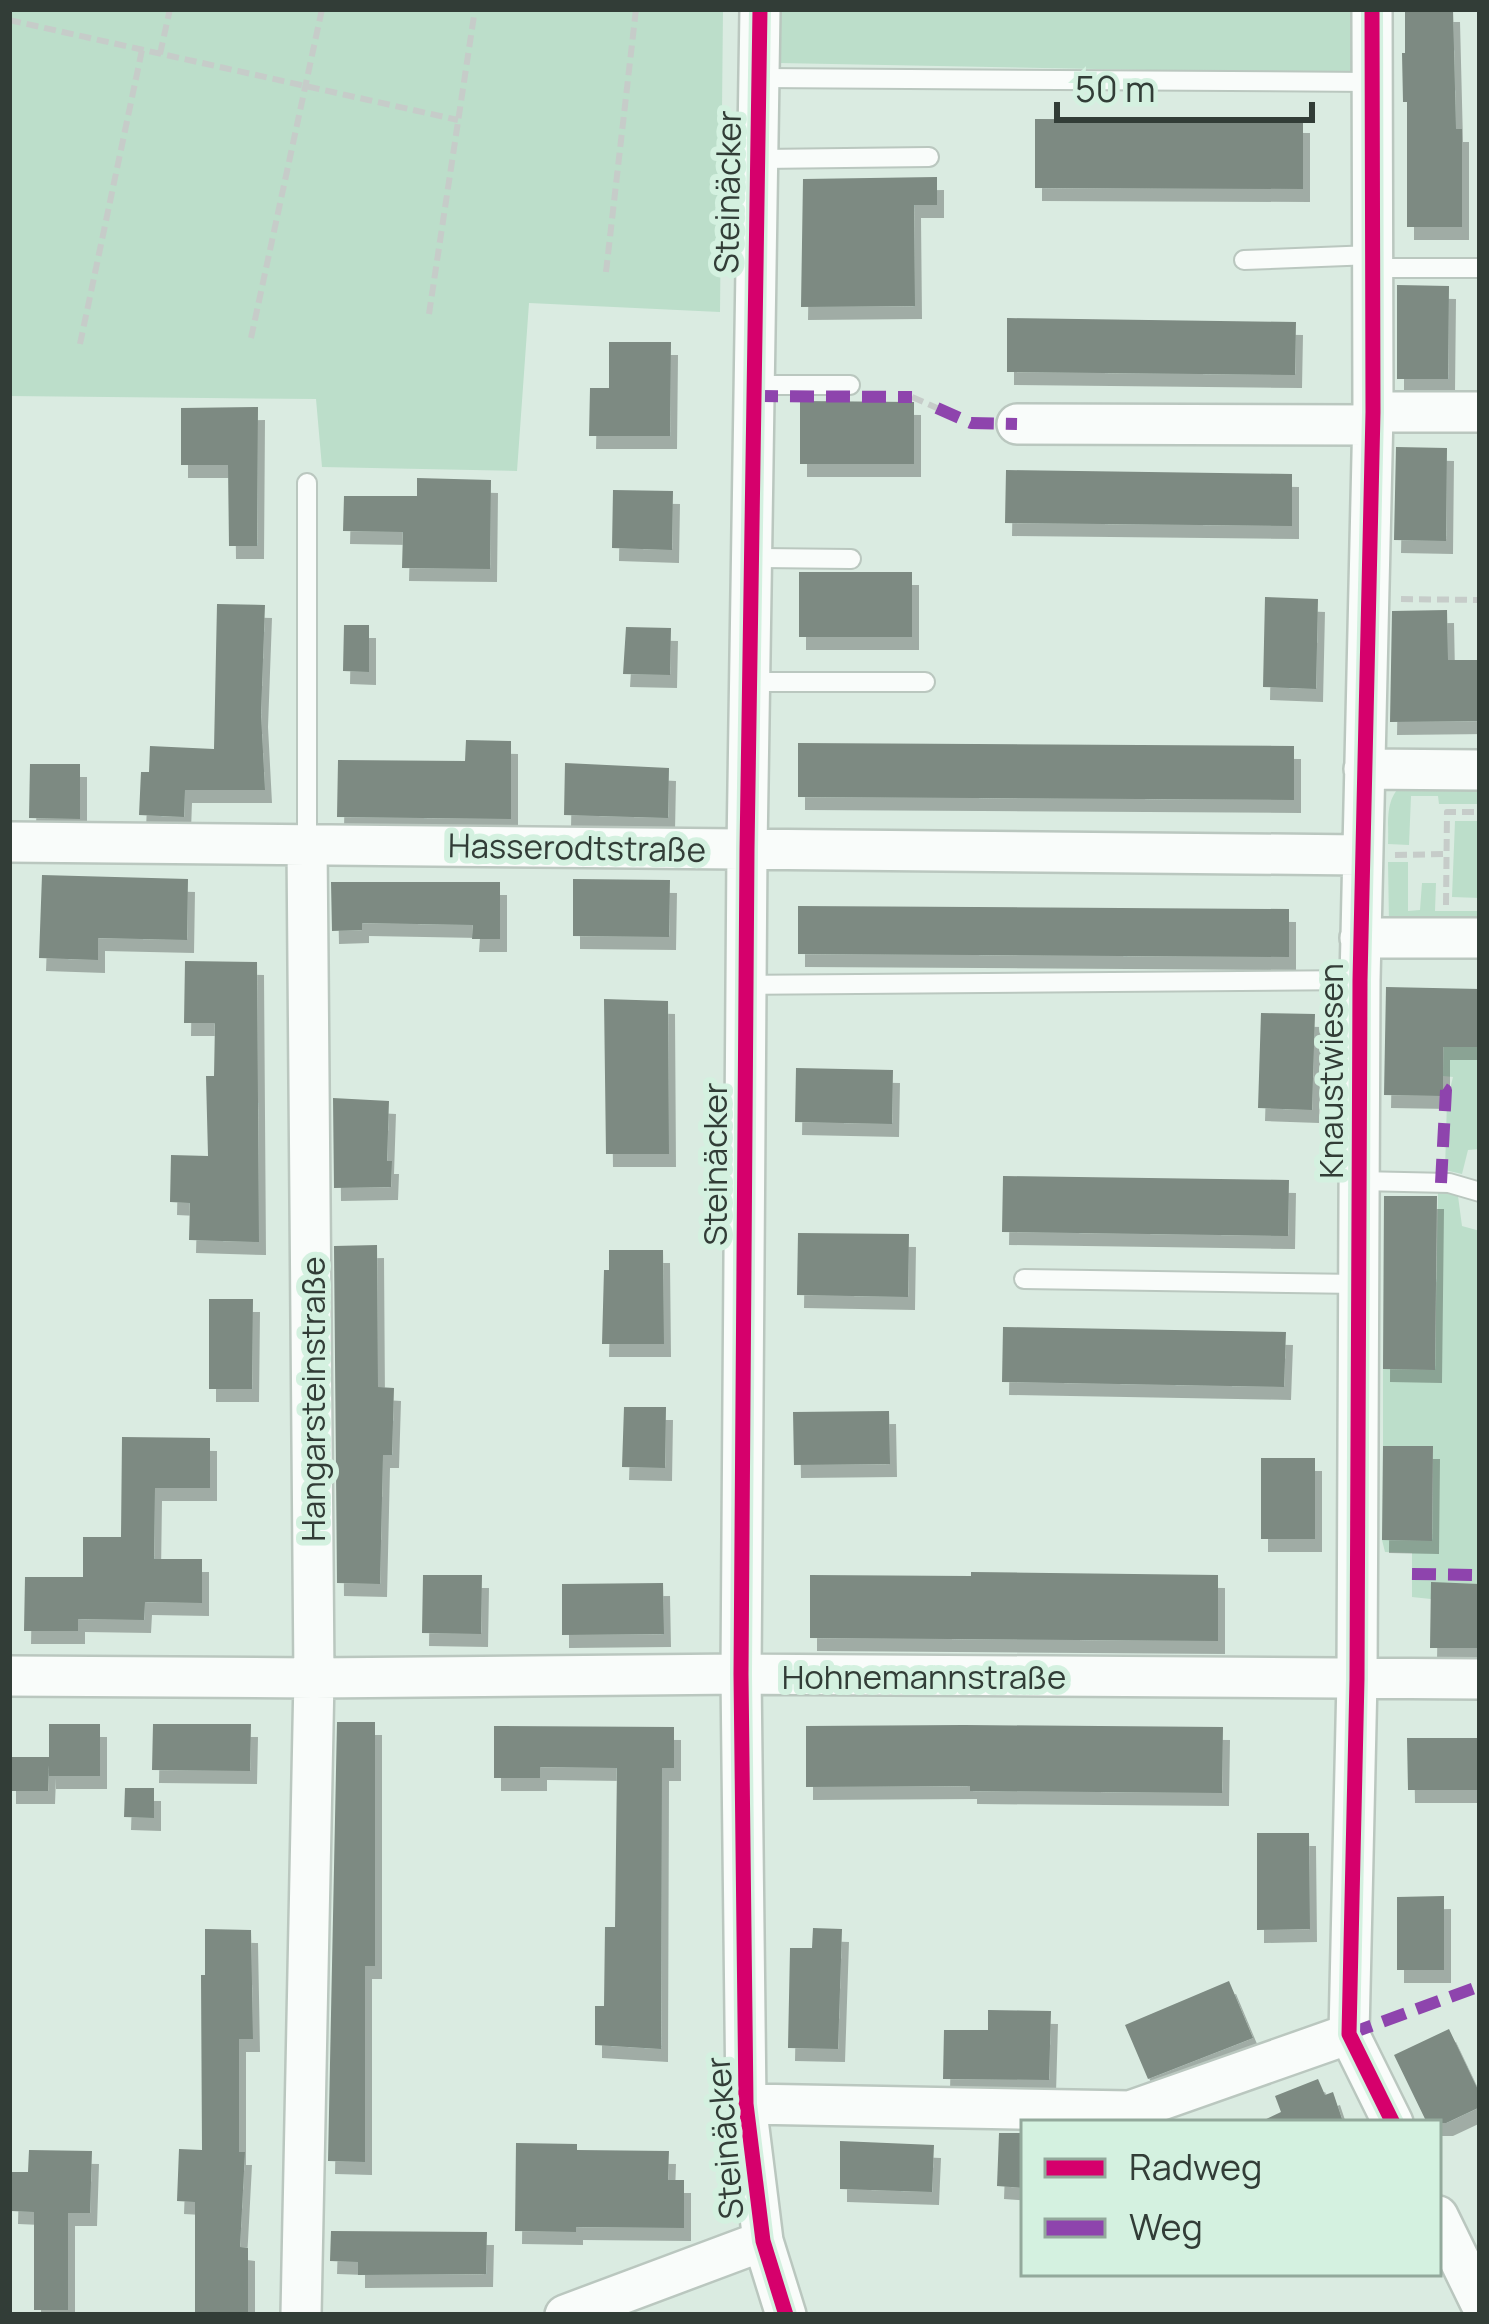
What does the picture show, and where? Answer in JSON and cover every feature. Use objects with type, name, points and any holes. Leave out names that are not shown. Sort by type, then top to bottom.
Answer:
[{"type":"street","name":"Steinäcker","points":[[760,9],[741,1675],[746,2104],[764,2241],[786,2315]]},
{"type":"street","name":"Knaustwiesen","points":[[1372,9],[1372,418],[1360,938],[1357,1678],[1349,2034],[1392,2120]]},
{"type":"street","points":[[1017,424],[1480,412]]},
{"type":"street","points":[[1364,769],[1480,770]]},
{"type":"street","name":"Hasserodtstraße","points":[[9,842],[1362,855]]},
{"type":"street","name":"Hangarsteinstraße","points":[[301,2315],[314,1678],[307,843]]},
{"type":"street","points":[[1360,938],[1471,921]]},
{"type":"street","name":"Hohnemannstraße","points":[[9,1676],[1480,1679]]},
{"type":"street","points":[[746,2104],[1130,2111],[1349,2034]]},
{"type":"street","points":[[1441,2222],[1480,2302]]},
{"type":"street","points":[[565,2315],[764,2241]]},
{"type":"lane","points":[[758,78],[1371,82]]},
{"type":"lane","points":[[757,159],[929,157]]},
{"type":"lane","points":[[1244,260],[1480,268]]},
{"type":"lane","points":[[754,385],[850,385]]},
{"type":"lane","name":"Hangarsteinstraße","points":[[307,483],[307,843]]},
{"type":"lane","points":[[751,558],[851,560]]},
{"type":"lane","points":[[749,682],[925,682]]},
{"type":"lane","points":[[746,986],[1360,980]]},
{"type":"lane","points":[[1359,1181],[1449,1184],[1480,1192]]},
{"type":"lane","points":[[1024,1279],[1358,1284]]},
{"type":"path","points":[[160,54],[170,9]]},
{"type":"path","points":[[251,338],[322,9]]},
{"type":"path","points":[[429,314],[475,9]]},
{"type":"path","points":[[606,272],[636,9]]},
{"type":"path","points":[[9,20],[458,120]]},
{"type":"path","points":[[80,344],[142,50]]},
{"type":"path","points":[[912,397],[937,408]]},
{"type":"path","points":[[1368,598],[1480,600]]},
{"type":"path","points":[[1471,921],[1445,905],[1447,812],[1480,812]]},
{"type":"path","points":[[1362,855],[1446,854]]},
{"type":"green space","points":[[9,9],[723,9],[720,312],[529,303],[517,471],[322,467],[316,399],[9,396]]},
{"type":"green space","points":[[780,9],[1362,9],[1361,74],[779,63]]},
{"type":"green space","points":[[1405,783],[1480,783],[1480,804],[1439,804],[1438,796],[1411,796],[1409,845],[1388,844],[1391,802]]},
{"type":"green space","points":[[1455,821],[1480,821],[1480,898],[1452,897]]},
{"type":"green space","points":[[1388,862],[1408,862],[1408,911],[1420,910],[1422,883],[1436,883],[1435,911],[1480,911],[1480,925],[1389,923]]},
{"type":"green space","points":[[1479,1023],[1480,1149],[1468,1150],[1462,1174],[1445,1170],[1447,1101],[1453,1077],[1443,1076],[1444,1024]]},
{"type":"green space","points":[[1438,1191],[1458,1196],[1462,1226],[1480,1231],[1480,1584],[1432,1583],[1431,1599],[1412,1597],[1412,1553],[1385,1552],[1382,1540],[1432,1540],[1433,1447],[1383,1446],[1383,1369],[1435,1369]]},
{"type":"building","points":[[1405,9],[1453,9],[1456,129],[1462,129],[1462,227],[1407,227]]},
{"type":"building","points":[[1035,119],[1303,120],[1303,189],[1035,188]]},
{"type":"building","points":[[937,177],[937,205],[914,205],[915,306],[801,307],[803,179]]},
{"type":"building","points":[[1397,285],[1449,286],[1448,379],[1397,379]]},
{"type":"building","points":[[1007,318],[1296,322],[1295,375],[1007,372]]},
{"type":"building","points":[[609,342],[671,342],[670,436],[589,436],[590,388],[609,388]]},
{"type":"building","points":[[800,401],[914,402],[914,464],[800,464]]},
{"type":"building","points":[[258,407],[257,546],[229,546],[228,465],[181,465],[181,408]]},
{"type":"building","points":[[1396,447],[1447,448],[1446,541],[1394,540]]},
{"type":"building","points":[[1006,470],[1292,474],[1292,526],[1005,523]]},
{"type":"building","points":[[417,478],[491,480],[490,569],[402,568],[403,532],[343,531],[344,496],[417,496]]},
{"type":"building","points":[[613,490],[673,491],[672,550],[612,548]]},
{"type":"building","points":[[799,572],[912,572],[912,637],[799,637]]},
{"type":"building","points":[[1265,597],[1318,599],[1316,689],[1263,687]]},
{"type":"building","points":[[217,604],[265,605],[261,714],[265,790],[185,790],[184,817],[139,815],[141,772],[149,772],[150,746],[214,749]]},
{"type":"building","points":[[1447,610],[1448,660],[1480,660],[1480,721],[1390,722],[1392,611]]},
{"type":"building","points":[[344,625],[369,625],[369,672],[343,671]]},
{"type":"building","points":[[626,627],[671,628],[670,675],[623,674]]},
{"type":"building","points":[[466,740],[511,741],[511,819],[337,817],[338,760],[465,761]]},
{"type":"building","points":[[798,743],[1294,746],[1294,800],[798,797]]},
{"type":"building","points":[[565,763],[669,768],[668,818],[564,815]]},
{"type":"building","points":[[30,764],[80,764],[80,819],[29,818]]},
{"type":"building","points":[[42,875],[188,879],[187,940],[98,938],[98,960],[39,958]]},
{"type":"building","points":[[573,879],[670,880],[669,937],[573,936]]},
{"type":"building","points":[[331,882],[500,882],[500,939],[472,939],[473,925],[362,923],[362,930],[332,931]]},
{"type":"building","points":[[798,906],[1289,909],[1289,957],[798,954]]},
{"type":"building","points":[[185,961],[257,962],[259,1242],[189,1240],[190,1203],[170,1202],[171,1155],[208,1156],[206,1076],[214,1076],[215,1023],[184,1023]]},
{"type":"building","points":[[1386,987],[1480,989],[1480,1047],[1443,1047],[1443,1096],[1384,1095]]},
{"type":"building","points":[[604,999],[668,1001],[669,1154],[606,1154]]},
{"type":"building","points":[[1261,1013],[1315,1014],[1312,1110],[1258,1108]]},
{"type":"building","points":[[796,1068],[893,1070],[892,1124],[795,1122]]},
{"type":"building","points":[[333,1098],[389,1101],[391,1187],[334,1188]]},
{"type":"building","points":[[1003,1176],[1289,1180],[1288,1236],[1002,1232]]},
{"type":"building","points":[[1384,1196],[1437,1196],[1435,1370],[1383,1369]]},
{"type":"building","points":[[798,1233],[909,1234],[908,1297],[797,1295]]},
{"type":"building","points":[[377,1245],[378,1387],[394,1388],[392,1455],[383,1455],[380,1584],[337,1583],[334,1246]]},
{"type":"building","points":[[609,1250],[663,1250],[664,1344],[602,1344]]},
{"type":"building","points":[[209,1299],[253,1299],[252,1389],[209,1389]]},
{"type":"building","points":[[1003,1327],[1286,1332],[1284,1387],[1002,1382]]},
{"type":"building","points":[[624,1407],[666,1407],[665,1468],[622,1467]]},
{"type":"building","points":[[889,1411],[890,1464],[794,1465],[793,1412]]},
{"type":"building","points":[[122,1437],[210,1438],[210,1488],[155,1488],[154,1559],[202,1559],[202,1603],[145,1602],[144,1620],[78,1619],[78,1631],[24,1631],[25,1577],[83,1577],[83,1537],[121,1537]]},
{"type":"building","points":[[1383,1446],[1433,1446],[1432,1541],[1382,1540]]},
{"type":"building","points":[[1261,1458],[1315,1458],[1315,1539],[1261,1539]]},
{"type":"building","points":[[971,1572],[1218,1575],[1218,1641],[810,1638],[810,1575],[971,1576]]},
{"type":"building","points":[[423,1575],[482,1575],[481,1634],[422,1633]]},
{"type":"building","points":[[1431,1582],[1480,1584],[1480,1648],[1430,1648]]},
{"type":"building","points":[[663,1583],[664,1634],[562,1635],[562,1584]]},
{"type":"building","points":[[337,1722],[375,1722],[375,1966],[365,1966],[365,2162],[328,2161]]},
{"type":"building","points":[[49,1724],[100,1724],[100,1776],[49,1776],[49,1765],[48,1791],[9,1791],[9,1757],[49,1757]]},
{"type":"building","points":[[153,1724],[251,1724],[250,1771],[152,1770]]},
{"type":"building","points":[[494,1726],[674,1727],[674,1768],[662,1768],[661,2049],[595,2045],[595,2006],[604,2006],[605,1927],[615,1927],[617,1768],[540,1767],[540,1778],[494,1778]]},
{"type":"building","points":[[806,1726],[1223,1727],[1222,1793],[806,1787]]},
{"type":"building","points":[[1407,1738],[1480,1738],[1480,1790],[1408,1790]]},
{"type":"building","points":[[125,1788],[154,1788],[154,1818],[124,1817]]},
{"type":"building","points":[[1257,1833],[1309,1833],[1310,1929],[1257,1930]]},
{"type":"building","points":[[1444,1896],[1444,1970],[1397,1970],[1397,1897]]},
{"type":"building","points":[[813,1928],[842,1929],[838,2049],[788,2048],[790,1948],[812,1948]]},
{"type":"building","points":[[205,1929],[251,1930],[253,2039],[239,2039],[239,2152],[245,2152],[240,2247],[248,2248],[248,2315],[195,2315],[195,2202],[177,2201],[179,2149],[202,2150]]},
{"type":"building","points":[[1229,1981],[1253,2038],[1148,2079],[1125,2025]]},
{"type":"building","points":[[988,2010],[1051,2011],[1049,2080],[943,2079],[944,2030],[988,2030]]},
{"type":"building","points":[[1449,2029],[1480,2094],[1480,2107],[1446,2123],[1426,2120],[1394,2055]]},
{"type":"building","points":[[1318,2079],[1325,2095],[1333,2092],[1342,2119],[1264,2120],[1281,2112],[1275,2096]]},
{"type":"building","points":[[999,2133],[1021,2133],[1021,2188],[997,2186]]},
{"type":"building","points":[[840,2141],[934,2145],[932,2192],[840,2189]]},
{"type":"building","points":[[516,2143],[577,2144],[577,2150],[669,2151],[668,2180],[684,2180],[684,2228],[515,2231]]},
{"type":"building","points":[[29,2150],[92,2151],[90,2213],[68,2213],[68,2310],[34,2310],[34,2212],[11,2211],[12,2172],[28,2172]]},
{"type":"building","points":[[331,2231],[487,2232],[486,2274],[358,2275],[358,2262],[330,2261]]},
{"type":"marked path","points":[[754,396],[912,397]]},
{"type":"marked path","points":[[937,408],[971,423],[1017,424]]},
{"type":"marked path","points":[[1441,1183],[1443,1088]]},
{"type":"marked path","points":[[1412,1574],[1480,1575]]},
{"type":"marked path","points":[[1349,2034],[1480,1986]]},
{"type":"cycle path","points":[[760,9],[741,1674],[746,2104],[763,2241],[786,2315]]},
{"type":"cycle path","points":[[1372,9],[1373,412],[1360,980],[1357,1679],[1349,2034],[1392,2120]]}]
